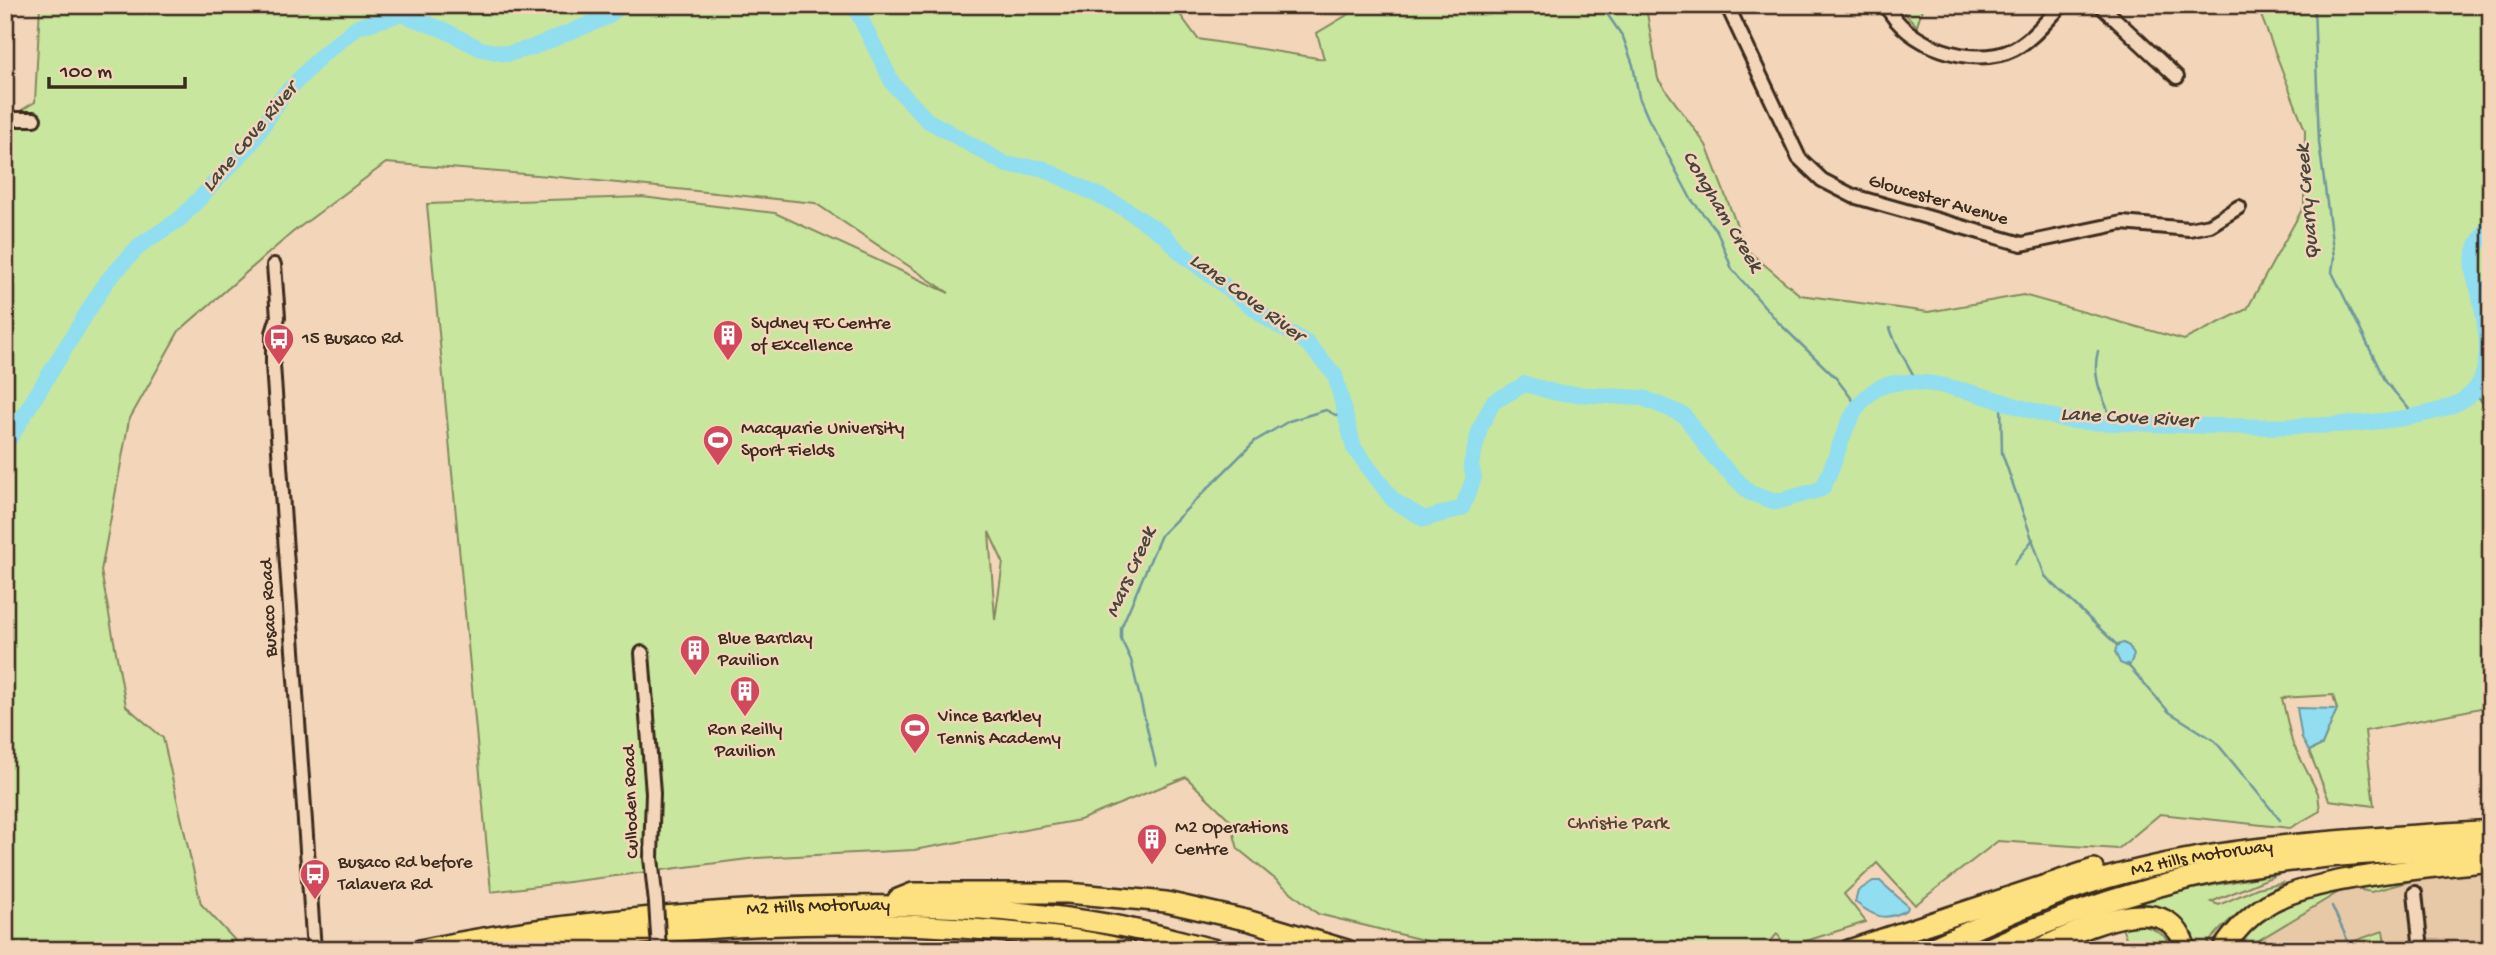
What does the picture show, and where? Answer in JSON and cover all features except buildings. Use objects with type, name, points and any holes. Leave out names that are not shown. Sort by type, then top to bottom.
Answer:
[{"type":"highway","name":"M2 Hills Motorway","points":[[1926,950],[2087,884],[2178,860],[2260,848],[2491,830]]},
{"type":"highway","points":[[1849,950],[2055,881],[2141,857],[2223,843],[2260,848]]},
{"type":"highway","name":"M2 Hills Motorway","points":[[1984,950],[2108,902],[2196,877],[2287,863],[2491,847]]},
{"type":"highway","points":[[2222,950],[2245,921],[2269,904],[2297,891],[2365,878],[2491,861]]},
{"type":"highway","points":[[884,904],[913,893],[1099,894],[1209,911],[1347,950]]},
{"type":"highway","name":"M2 Hills Motorway","points":[[420,950],[573,923],[744,910],[884,904],[1013,912],[1108,924],[1216,950]]},
{"type":"highway","points":[[2036,950],[2108,921],[2146,914],[2162,918],[2175,930],[2186,950]]},
{"type":"highway","name":"M2 Hills Motorway","points":[[522,950],[575,941],[840,925],[974,929],[1126,950]]},
{"type":"street","name":"Gloucester Avenue","points":[[1727,5],[1800,158],[1822,180],[1853,196],[2022,243],[2122,223],[2200,227],[2224,218],[2239,207]]},
{"type":"street","points":[[1886,5],[1893,18],[1914,38],[1980,57],[2014,49],[2062,5]]},
{"type":"street","points":[[2100,5],[2177,77]]},
{"type":"street","points":[[5,120],[34,119]]},
{"type":"street","name":"Busaco Road","points":[[274,265],[278,317],[273,333],[273,365],[314,950]]},
{"type":"street","name":"Culloden Road","points":[[642,653],[653,793],[651,858],[659,950]]},
{"type":"street","points":[[2415,893],[2421,950]]},
{"type":"shaded area","points":[[2491,872],[2491,950],[2254,950],[2254,943],[2347,887],[2409,881],[2429,876]]},
{"type":"green space","name":"Christie Park","points":[[40,5],[1173,5],[1198,39],[1324,59],[1317,33],[1364,5],[1639,5],[1647,13],[1658,79],[1706,145],[1746,249],[1800,295],[1928,312],[2023,295],[2184,340],[2247,309],[2304,206],[2305,130],[2257,5],[2491,5],[2491,706],[2365,731],[2374,806],[2329,800],[2309,751],[2322,745],[2337,709],[2333,695],[2282,698],[2292,742],[2318,793],[2320,811],[2290,828],[2160,814],[2118,849],[1998,841],[1915,905],[1877,863],[1844,894],[1866,922],[1787,947],[1777,934],[1763,950],[1442,950],[1427,941],[1318,914],[1238,849],[1230,820],[1186,777],[1080,820],[914,850],[756,858],[491,892],[427,204],[642,197],[775,213],[949,293],[815,203],[549,176],[386,163],[293,232],[179,331],[129,420],[101,571],[126,706],[163,738],[201,904],[244,950],[5,950],[5,120],[35,102]],"holes":[[[989,532],[1003,562],[995,620]]]},
{"type":"green space","points":[[1897,5],[1923,5],[1917,26]]},
{"type":"green space","points":[[2491,865],[2491,872],[2429,876],[2371,892],[2347,887],[2254,943],[2248,950],[2233,950],[2255,925],[2283,906],[2315,892],[2387,876]]},
{"type":"green space","points":[[2281,873],[2211,902],[2219,905],[2257,888],[2284,882],[2231,920],[2203,950],[2192,950],[2128,906],[2181,891]]},
{"type":"green space","points":[[2133,925],[2157,931],[2173,950],[2131,950],[2122,928]]},
{"type":"green space","points":[[2383,931],[2386,950],[2347,950],[2351,942]]},
{"type":"water","points":[[2123,643],[2129,646],[2134,655],[2129,667],[2120,663],[2115,652],[2117,645]]},
{"type":"water","points":[[2297,708],[2337,709],[2322,745],[2309,751],[2302,739]]},
{"type":"water","points":[[1873,881],[1880,881],[1908,906],[1907,910],[1886,917],[1874,914],[1855,902],[1858,891]]},
{"type":"waterway","name":"Lane Cove River","points":[[5,446],[106,282],[140,245],[180,219],[252,143],[281,98],[321,56],[357,27],[401,14],[444,30],[481,49],[507,54],[531,48],[607,17],[622,5]]},
{"type":"waterway","name":"Lane Cove River","points":[[854,5],[893,84],[927,120],[1007,165],[1042,168],[1124,208],[1164,235],[1181,253],[1271,321],[1307,343],[1335,375],[1354,448],[1393,500],[1424,519],[1462,508],[1474,478],[1471,465],[1480,428],[1493,402],[1525,384],[1557,393],[1643,398],[1684,415],[1713,456],[1750,493],[1776,502],[1822,489],[1854,412],[1872,392],[1890,384],[1912,382],[1938,385],[2066,420],[2089,422],[2309,426],[2409,417],[2447,407],[2472,393],[2484,371],[2486,331],[2473,265],[2477,245],[2491,224]]},
{"type":"waterway","name":"Congham Creek","points":[[1601,5],[1623,37],[1633,65],[1639,97],[1648,118],[1691,199],[1717,231],[1732,269],[1779,323],[1836,378],[1858,407]]},
{"type":"waterway","name":"Quarry Creek","points":[[2314,5],[2319,142],[2334,257],[2332,272],[2386,382],[2414,415]]},
{"type":"waterway","points":[[1890,328],[1917,382]]},
{"type":"waterway","points":[[2098,351],[2097,379],[2113,422]]},
{"type":"waterway","points":[[2473,392],[2491,410]]},
{"type":"waterway","points":[[2001,403],[2002,453],[2045,576],[2118,646]]},
{"type":"waterway","name":"Mars Creek","points":[[1156,766],[1131,660],[1121,639],[1121,628],[1161,535],[1255,441],[1289,421],[1326,410],[1347,421]]},
{"type":"waterway","points":[[2014,564],[2033,539]]},
{"type":"waterway","points":[[2127,664],[2169,712],[2215,741],[2280,820]]},
{"type":"waterway","points":[[2332,906],[2352,950]]},
{"type":"place","name":"Sydney FC Centre of Excellence","points":[[728,362]]},
{"type":"place","name":"15 Busaco Rd","points":[[279,366]]},
{"type":"place","name":"Macquarie University Sport Fields","points":[[718,467]]},
{"type":"place","name":"Blue Barclay Pavilion","points":[[695,677]]},
{"type":"place","name":"Ron Reilly Pavilion","points":[[745,718]]},
{"type":"place","name":"Vince Barkley Tennis Academy","points":[[915,755]]},
{"type":"place","name":"M2 Operations Centre","points":[[1152,866]]},
{"type":"place","name":"Busaco Rd before Talavera Rd","points":[[315,901]]}]
